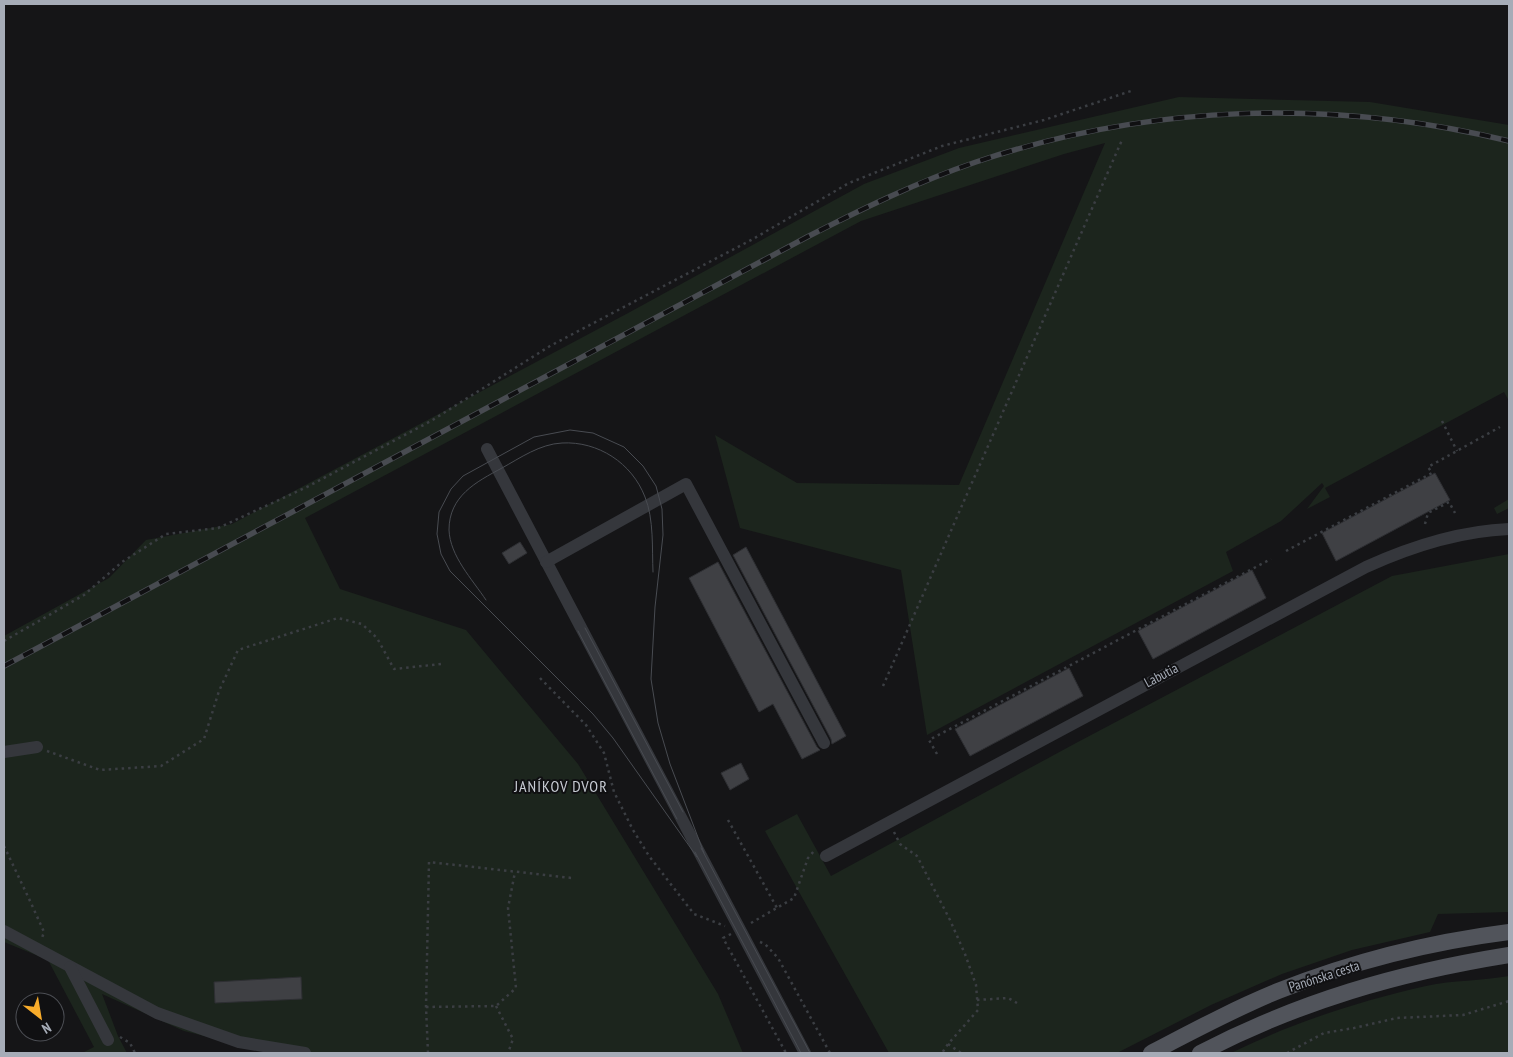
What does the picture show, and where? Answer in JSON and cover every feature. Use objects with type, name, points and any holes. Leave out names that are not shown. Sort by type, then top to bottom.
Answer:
[{"type":"main road","name":"Panónska cesta","points":[[1151,1053],[1218,1018],[1306,980],[1383,957],[1472,937],[1509,932]]},
{"type":"main road","name":"Panónska cesta","points":[[1200,1053],[1257,1025],[1344,992],[1462,962],[1509,955]]},
{"type":"street","points":[[486,449],[805,1053]]},
{"type":"street","points":[[546,562],[686,484],[824,743]]},
{"type":"street","name":"Labutia","points":[[826,856],[1366,567],[1401,552],[1431,543],[1486,531],[1509,529]]},
{"type":"street","points":[[4,752],[37,748]]},
{"type":"street","points":[[4,932],[157,1013],[239,1042],[305,1053]]},
{"type":"street","points":[[70,967],[108,1040]]},
{"type":"path","points":[[4,642],[84,594],[122,562],[166,534],[218,528],[307,487],[431,421],[550,346],[753,239],[849,183],[942,146],[1044,120],[1131,91]]},
{"type":"path","points":[[883,686],[1122,140]]},
{"type":"path","points":[[1442,421],[1457,450]]},
{"type":"path","points":[[1286,551],[1432,473],[1428,467],[1500,428]]},
{"type":"path","points":[[1425,524],[1428,514],[1449,502],[1455,513]]},
{"type":"path","points":[[937,754],[929,740],[1271,559]]},
{"type":"path","points":[[37,748],[100,770],[161,766],[204,739],[219,691],[238,650],[338,618],[362,624],[377,638],[394,669],[441,664]]},
{"type":"path","points":[[540,678],[586,725],[604,753],[614,792],[634,830],[650,856],[694,914],[739,931],[766,944],[778,958],[830,1053]]},
{"type":"path","points":[[728,820],[777,908]]},
{"type":"path","points":[[888,822],[900,844],[917,856],[950,920],[976,985],[978,1010],[942,1053]]},
{"type":"path","points":[[4,846],[44,932],[39,950]]},
{"type":"path","points":[[786,1053],[723,938],[739,931],[794,898],[808,858]]},
{"type":"path","points":[[428,1053],[426,1006],[429,862],[572,878]]},
{"type":"path","points":[[426,1006],[496,1006],[516,988],[508,908],[515,872]]},
{"type":"path","points":[[977,1000],[1008,998],[1017,1003]]},
{"type":"path","points":[[1286,1053],[1324,1033],[1397,1018],[1463,1014],[1509,1001]]},
{"type":"path","points":[[496,1006],[513,1039],[508,1053]]},
{"type":"path","points":[[948,1044],[962,1053]]},
{"type":"shaded area","points":[[1179,97],[1370,102],[1509,125],[1509,401],[1504,392],[1325,488],[1330,497],[1307,509],[1324,486],[1322,483],[1281,521],[1226,552],[1233,571],[927,735],[901,570],[740,528],[715,435],[797,483],[959,485],[1105,143],[1064,154],[861,221],[305,518],[340,589],[466,630],[578,764],[718,994],[743,1053],[273,1053],[184,1031],[102,994],[118,1036],[127,1053],[82,1053],[94,1047],[48,960],[4,942],[4,636],[109,578],[146,540],[232,524],[630,312],[864,184],[959,148]]},
{"type":"shaded area","points":[[1509,499],[1509,508],[1497,514],[1494,508]]},
{"type":"shaded area","points":[[1509,554],[1509,912],[1438,914],[1430,932],[1352,950],[1282,974],[1211,1005],[1117,1053],[889,1053],[765,831],[797,814],[831,876],[1076,743],[1392,576]]},
{"type":"shaded area","points":[[1509,976],[1509,1053],[1231,1053],[1278,1032],[1326,1014],[1401,992],[1436,984]]},
{"type":"building","points":[[1435,473],[1450,500],[1336,561],[1322,533]]},
{"type":"building","points":[[520,542],[527,553],[509,564],[502,553]]},
{"type":"building","points":[[746,547],[846,736],[832,744],[733,555]]},
{"type":"building","points":[[718,562],[820,750],[802,759],[773,704],[759,712],[689,578]]},
{"type":"building","points":[[1252,570],[1266,598],[1153,659],[1138,631]]},
{"type":"building","points":[[1069,668],[1083,696],[970,756],[955,729]]},
{"type":"building","points":[[741,763],[749,779],[730,790],[721,773]]},
{"type":"building","points":[[301,977],[302,999],[215,1003],[214,982]]},
{"type":"tram line","points":[[697,857],[613,738],[593,714],[450,571],[441,554],[437,534],[439,512],[451,489],[463,476],[534,437],[570,430],[593,433],[624,447],[643,466],[656,486],[662,509],[663,535],[655,607],[651,679],[658,723],[670,764],[704,853]]},
{"type":"tram line","points":[[486,600],[457,558],[453,549],[449,530],[450,518],[454,508],[459,499],[483,479],[530,452],[554,444],[575,443],[601,450],[623,464],[632,474],[645,497],[650,515],[653,572]]},
{"type":"tram line","points":[[585,628],[683,812]]},
{"type":"tram line","points":[[578,631],[677,819]]},
{"type":"tram line","points":[[701,848],[810,1053]]},
{"type":"tram line","points":[[695,852],[801,1053]]},
{"type":"railway","points":[[4,666],[807,237],[890,196],[976,162],[1041,143],[1107,128],[1174,119],[1241,114],[1308,113],[1376,118],[1443,127],[1509,141]]},
{"type":"district","name":"JANÍKOV DVOR","points":[[561,786]]}]
